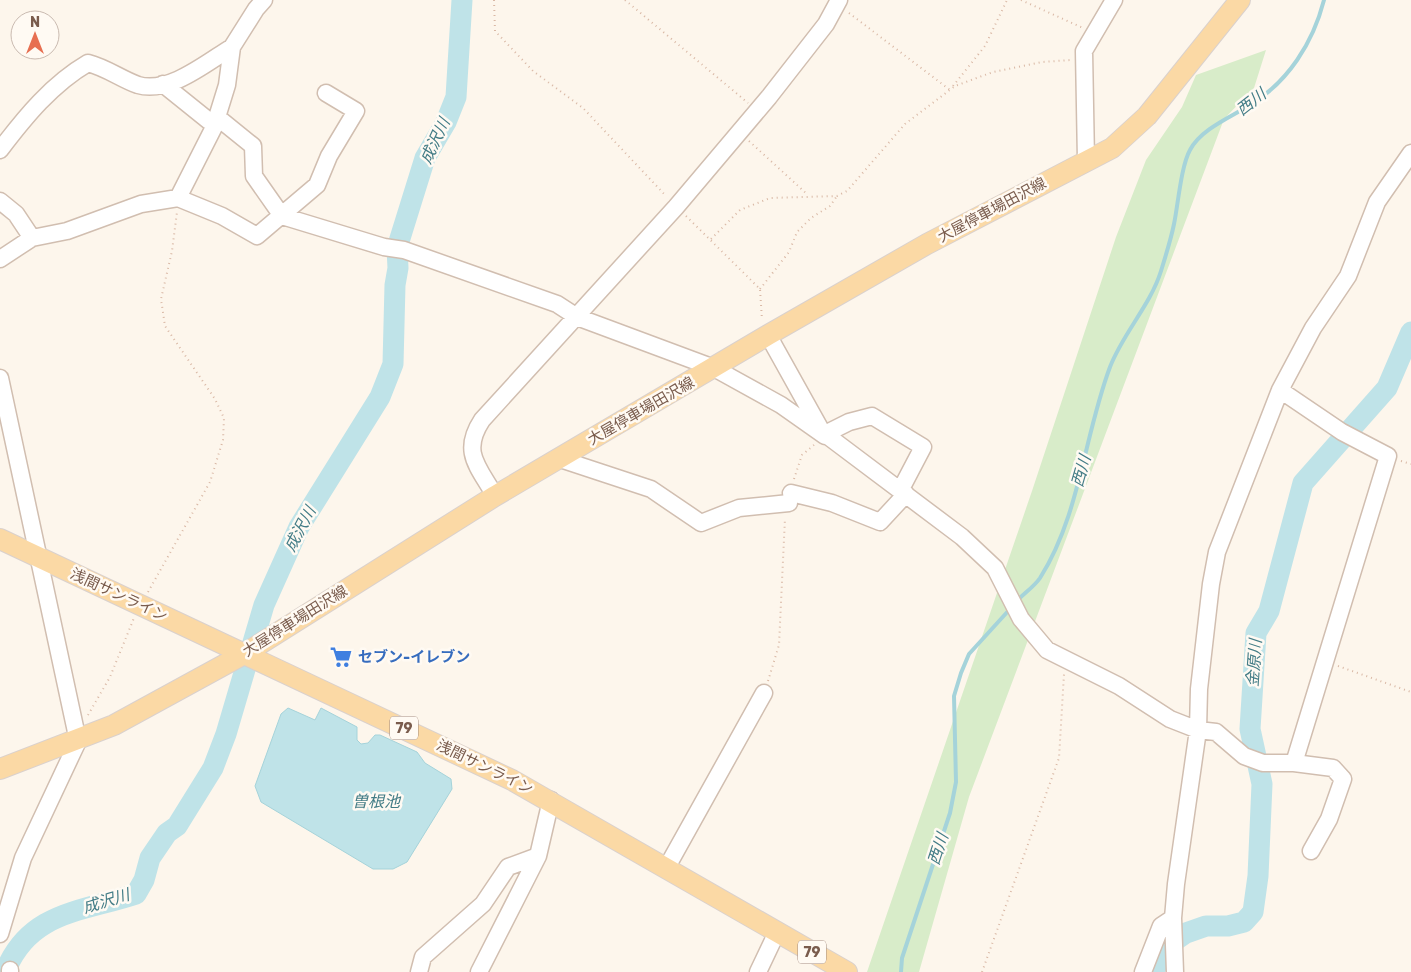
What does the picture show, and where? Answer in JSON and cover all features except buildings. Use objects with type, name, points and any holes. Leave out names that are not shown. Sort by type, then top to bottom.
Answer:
[{"type":"main road","name":"大屋停車場田沢線","points":[[0,770],[114,725],[253,652],[495,496],[927,244],[1112,148],[1147,116],[1240,0]]},
{"type":"main road","name":"浅間サンライン","points":[[0,539],[253,652],[475,761],[551,800],[847,972]]},
{"type":"street","points":[[178,198],[216,121],[227,85],[232,47],[256,8],[264,0]]},
{"type":"street","points":[[1086,161],[1084,51],[1114,0]]},
{"type":"street","points":[[495,496],[470,447],[474,432],[482,420],[676,207],[826,24],[838,2]]},
{"type":"street","points":[[0,150],[34,108],[69,74],[88,64],[104,67],[137,84],[154,88],[182,77],[232,47]]},
{"type":"street","points":[[163,84],[209,121],[222,121],[253,146],[254,176],[282,216],[384,247],[404,250],[557,304],[577,317],[714,368],[781,405],[825,435],[962,537],[995,568],[1021,619],[1047,650],[1119,686],[1170,719],[1198,730],[1216,732],[1244,756],[1257,761],[1333,768],[1343,779],[1330,819],[1311,851]]},
{"type":"street","points":[[0,259],[32,238],[67,231],[141,204],[178,198],[222,216],[257,236],[282,216],[304,194],[317,186],[329,156],[356,111],[326,93]]},
{"type":"street","points":[[1175,972],[1173,925],[1176,884],[1198,730],[1199,689],[1211,584],[1218,552],[1280,390],[1313,328],[1348,276],[1377,202],[1411,153]]},
{"type":"street","points":[[0,201],[16,214],[32,238]]},
{"type":"street","points":[[768,336],[825,435]]},
{"type":"street","points":[[0,378],[78,740],[23,858],[0,934]]},
{"type":"street","points":[[1280,390],[1342,432],[1388,456],[1294,763]]},
{"type":"street","points":[[560,459],[651,489],[700,523],[739,508],[790,498],[832,503],[880,522],[903,492],[922,447],[872,416],[849,422],[825,435]]},
{"type":"street","points":[[667,867],[764,693]]},
{"type":"street","points":[[479,972],[538,856],[551,800]]},
{"type":"street","points":[[419,972],[423,957],[483,904],[508,867],[538,856]]},
{"type":"street","points":[[1143,972],[1162,926],[1173,925]]},
{"type":"street","points":[[758,972],[777,932]]},
{"type":"path","points":[[494,0],[495,31],[533,71],[582,108],[676,207],[711,239],[760,289],[762,324],[768,336]]},
{"type":"path","points":[[625,0],[756,110]]},
{"type":"path","points":[[950,90],[985,46],[1007,0]]},
{"type":"path","points":[[1021,0],[1094,33]]},
{"type":"path","points":[[838,2],[950,90]]},
{"type":"path","points":[[711,239],[740,210],[770,198],[837,196],[847,191],[905,124],[950,90],[993,72],[1042,62],[1084,60]]},
{"type":"path","points":[[738,131],[809,196]]},
{"type":"path","points":[[760,289],[789,252],[797,232],[811,218],[830,206],[837,196]]},
{"type":"path","points":[[146,595],[210,482],[223,440],[224,418],[215,399],[165,326],[161,299],[172,251],[178,198]]},
{"type":"path","points":[[764,693],[779,645],[783,605],[785,519],[802,455],[825,435]]},
{"type":"path","points":[[87,716],[110,677],[137,611]]},
{"type":"path","points":[[982,972],[1059,758],[1065,659]]},
{"type":"path","points":[[1324,662],[1411,692]]},
{"type":"green space","points":[[1266,50],[1254,88],[1224,119],[969,797],[919,972],[867,972],[1032,491],[1116,237],[1146,160],[1182,107],[1196,75]]},
{"type":"water","name":"曽根池","points":[[288,708],[315,720],[321,708],[357,727],[357,740],[361,744],[368,743],[375,735],[380,735],[417,752],[425,763],[451,779],[452,789],[407,862],[393,869],[373,869],[261,802],[255,786],[281,714]]},
{"type":"waterway","name":"成沢川","points":[[5,972],[15,952],[28,937],[43,925],[59,917],[136,894],[144,880],[150,858],[167,833],[177,826],[213,768],[226,734],[264,605],[299,527],[380,397],[393,364],[395,285],[398,268],[397,248],[425,158],[446,122],[456,97],[462,0]]},
{"type":"waterway","name":"西川","points":[[1016,602],[1040,578],[1064,528],[1073,502],[1101,393],[1110,367],[1115,355],[1150,296],[1161,271],[1173,230],[1184,166],[1190,150],[1201,136],[1264,96],[1287,73],[1306,46],[1324,0]]},
{"type":"waterway","name":"金原川","points":[[1154,972],[1163,949],[1186,933],[1206,926],[1228,926],[1244,922],[1253,912],[1258,876],[1262,784],[1250,729],[1256,633],[1269,611],[1303,483],[1387,388],[1411,332]]},
{"type":"waterway","name":"西川","points":[[901,972],[902,958],[950,813],[956,782],[954,696],[969,654],[1010,609]]},
{"type":"place","name":"セブン-イレブン","points":[[341,657]]}]
